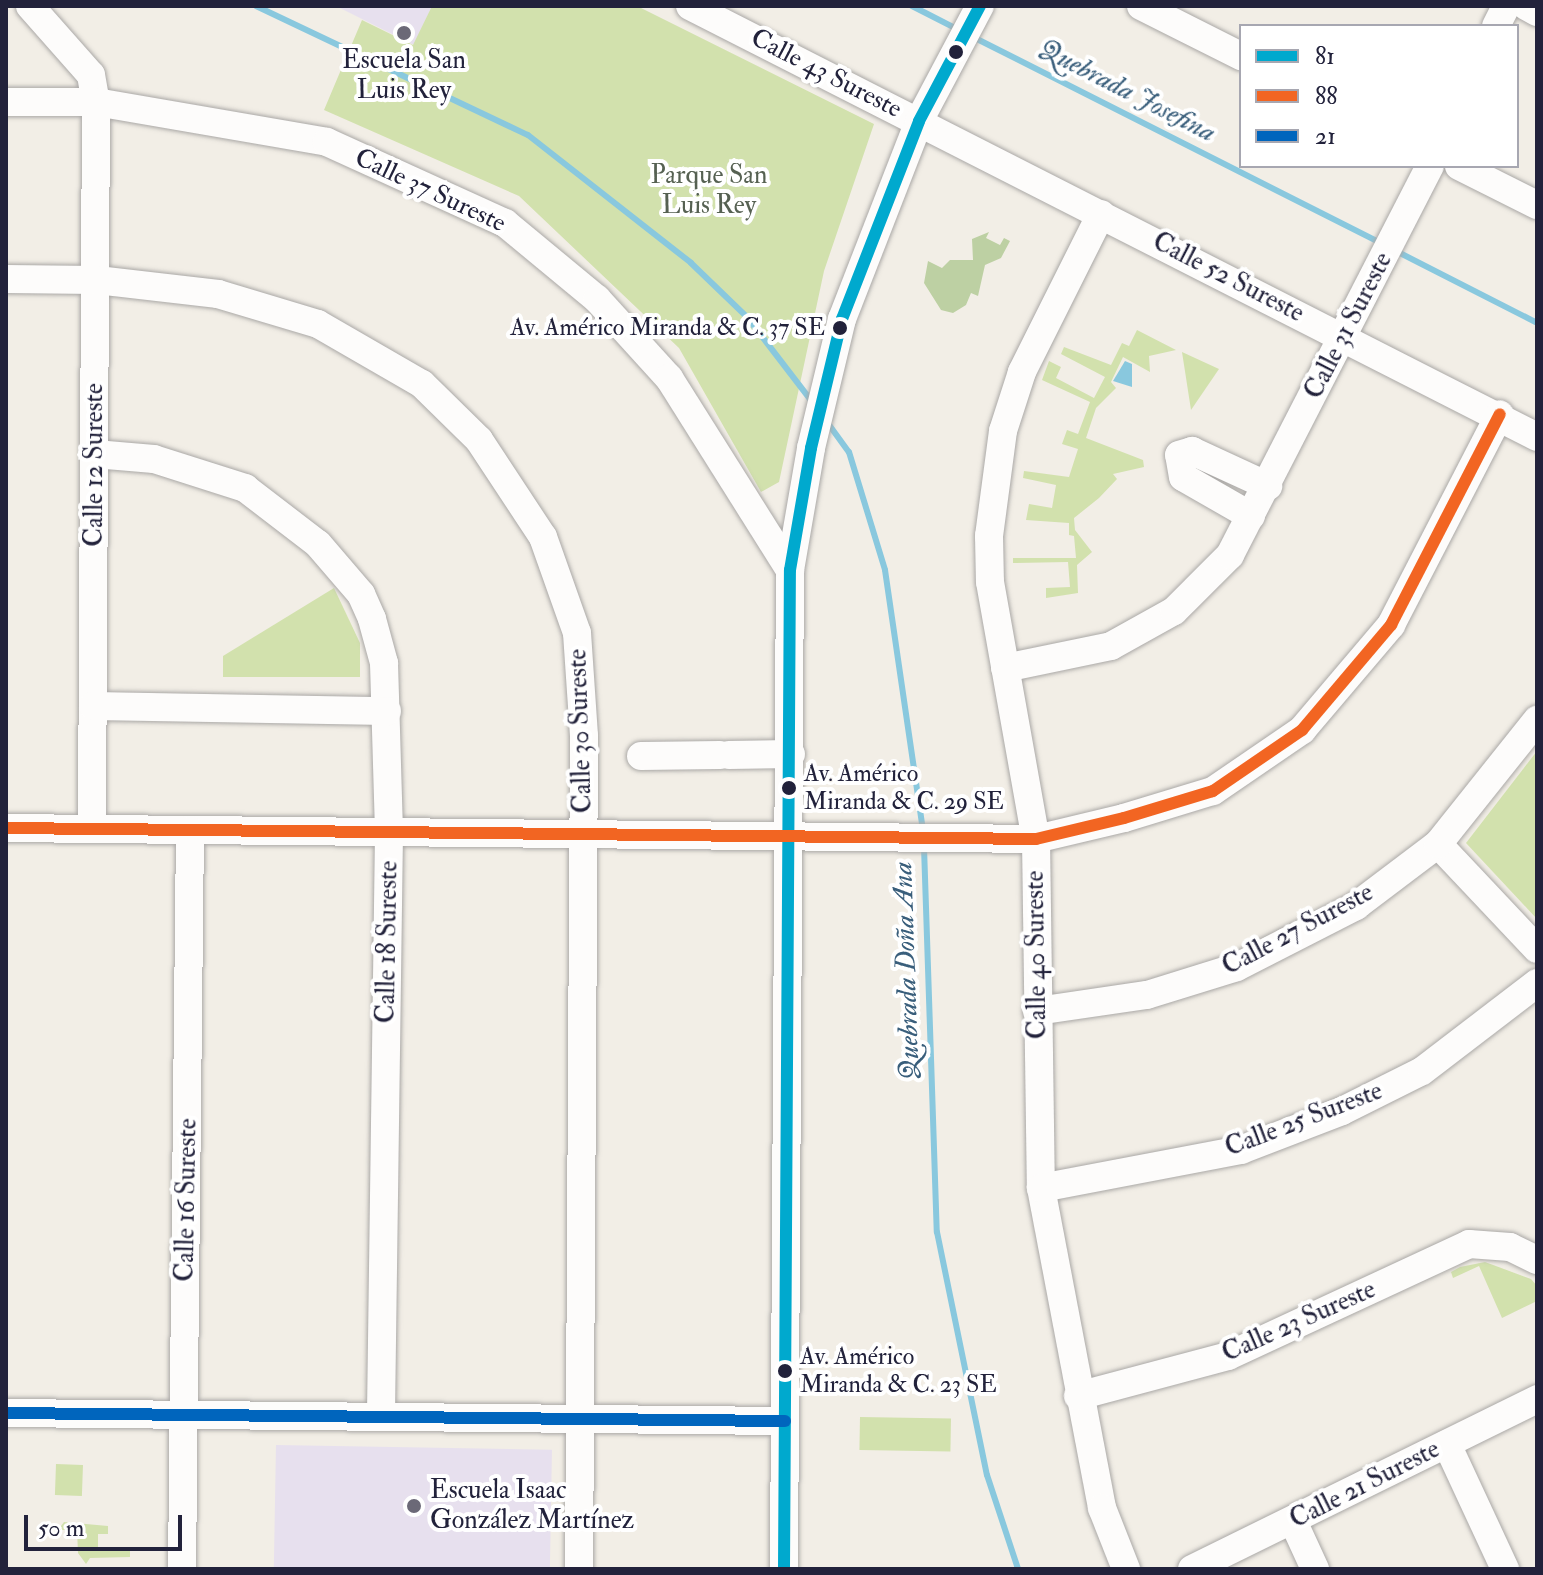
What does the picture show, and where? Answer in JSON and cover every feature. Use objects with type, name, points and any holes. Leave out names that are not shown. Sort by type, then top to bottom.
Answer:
[{"type":"street","name":"Calle 12 Sureste","points":[[30,6],[91,75],[96,102],[92,828]]},
{"type":"street","name":"Calle 43 Sureste","points":[[690,6],[919,121]]},
{"type":"street","points":[[1141,6],[1239,55]]},
{"type":"street","points":[[1497,24],[1506,6]]},
{"type":"street","points":[[1526,6],[1537,12]]},
{"type":"street","points":[[784,1569],[792,838],[790,570],[811,448],[842,319],[919,121],[975,12]]},
{"type":"street","name":"Calle 37 Sureste","points":[[6,102],[96,102],[327,142],[505,223],[597,299],[669,378],[790,570]]},
{"type":"street","name":"Calle 52 Sureste","points":[[919,121],[1500,414],[1537,437]]},
{"type":"street","name":"Calle 31 Sureste","points":[[1005,668],[1111,646],[1174,611],[1230,555],[1429,168]]},
{"type":"street","points":[[1463,168],[1537,205]]},
{"type":"street","name":"Calle 40 Sureste","points":[[1101,214],[1022,372],[1003,431],[989,536],[990,582],[1036,839],[1041,1188],[1078,1396],[1102,1508],[1126,1569]]},
{"type":"street","name":"Calle 30 Sureste","points":[[6,279],[97,280],[218,294],[318,324],[422,384],[479,440],[543,537],[577,633],[585,835],[579,1569]]},
{"type":"street","points":[[6,828],[1036,839],[1213,791],[1302,730],[1391,625],[1500,414]]},
{"type":"street","points":[[1251,516],[1183,477],[1179,455],[1192,451],[1268,486]]},
{"type":"street","name":"Calle 18 Sureste","points":[[95,454],[154,459],[219,476],[268,503],[310,537],[366,607],[384,663],[389,833],[381,1416]]},
{"type":"street","points":[[93,706],[387,711]]},
{"type":"street","name":"Calle 27 Sureste","points":[[1037,1011],[1147,995],[1237,967],[1356,906],[1438,844],[1537,720]]},
{"type":"street","points":[[641,756],[791,754]]},
{"type":"street","name":"Calle 16 Sureste","points":[[182,1569],[190,830]]},
{"type":"street","points":[[1438,844],[1537,949]]},
{"type":"street","name":"Calle 25 Sureste","points":[[1041,1188],[1241,1150],[1342,1111],[1422,1071],[1537,983]]},
{"type":"street","name":"Calle 23 Sureste","points":[[1078,1396],[1228,1356],[1469,1244],[1526,1255]]},
{"type":"street","name":"Calle 21 Sureste","points":[[1192,1569],[1537,1399]]},
{"type":"street","points":[[6,1413],[785,1421]]},
{"type":"street","points":[[1447,1444],[1505,1569]]},
{"type":"street","points":[[1293,1521],[1315,1569]]},
{"type":"shaded area","name":"Escuela San Luis Rey","points":[[336,6],[432,6],[414,45]]},
{"type":"shaded area","name":"Escuela Isaac González Martínez","points":[[276,1445],[552,1450],[550,1569],[274,1569]]},
{"type":"green space","name":"Parque San Luis Rey","points":[[432,6],[637,6],[874,124],[824,271],[779,482],[761,492],[679,348],[519,196],[324,110],[362,20],[413,45]]},
{"type":"green space","points":[[989,232],[986,238],[1000,245],[1004,238],[1010,241],[1001,258],[985,265],[978,296],[971,293],[966,305],[953,313],[941,310],[924,283],[928,261],[942,268],[950,260],[973,260],[972,239]]},
{"type":"green space","points":[[1137,330],[1176,350],[1149,356],[1150,372],[1123,357],[1111,382],[1116,388],[1096,408],[1086,438],[1143,460],[1144,467],[1113,474],[1117,479],[1074,518],[1075,530],[1092,552],[1077,565],[1078,593],[1046,598],[1046,588],[1070,587],[1068,562],[1013,563],[1013,558],[1076,558],[1074,536],[1069,535],[1069,523],[1026,520],[1029,504],[1052,508],[1056,485],[1023,478],[1024,471],[1069,477],[1078,449],[1062,444],[1067,430],[1078,434],[1090,402],[1042,380],[1049,361],[1061,367],[1056,378],[1094,398],[1105,377],[1061,354],[1064,347],[1111,365],[1122,343],[1129,346]]},
{"type":"green space","points":[[1182,352],[1219,369],[1191,410]]},
{"type":"green space","points":[[334,588],[360,643],[360,677],[223,677],[223,656]]},
{"type":"green space","points":[[1537,751],[1537,919],[1466,843]]},
{"type":"green space","points":[[1485,1262],[1531,1279],[1537,1286],[1537,1301],[1502,1318],[1479,1266],[1453,1278],[1451,1272],[1460,1267]]},
{"type":"green space","points":[[860,1417],[951,1419],[950,1452],[859,1450]]},
{"type":"green space","points":[[56,1464],[83,1465],[82,1496],[55,1495]]},
{"type":"green space","points":[[64,1522],[108,1526],[108,1534],[98,1534],[98,1547],[130,1548],[130,1557],[90,1558],[86,1564],[78,1553],[77,1530],[58,1530]]},
{"type":"water","points":[[1125,361],[1132,364],[1132,387],[1113,381]]},
{"type":"waterway","name":"Quebrada Doña Ana","points":[[256,6],[528,135],[691,263],[747,317],[813,403]]},
{"type":"waterway","name":"Quebrada Josefina","points":[[912,6],[959,30]]},
{"type":"waterway","name":"Quebrada Josefina","points":[[973,37],[1380,243]]},
{"type":"waterway","name":"Quebrada Josefina","points":[[1394,250],[1537,323]]},
{"type":"waterway","name":"Quebrada Doña Ana","points":[[827,422],[849,452],[885,570],[923,832]]},
{"type":"waterway","name":"Quebrada Doña Ana","points":[[924,847],[937,1232],[987,1475],[1018,1569]]},
{"type":"transit line","name":"81","points":[[784,1569],[790,570],[811,448],[842,319],[919,121],[980,6]]},
{"type":"transit line","name":"88","points":[[6,828],[1036,839],[1124,818],[1213,791],[1302,730],[1391,625],[1500,414]]},
{"type":"transit line","name":"21","points":[[6,1413],[785,1421]]},
{"type":"place","name":"Escuela San Luis Rey","points":[[404,33]]},
{"type":"place","name":"Av. Américo Miranda & C. 37 SE","points":[[840,328]]},
{"type":"place","name":"Av. Américo Miranda & C. 29 SE","points":[[789,788]]},
{"type":"place","name":"Av. Américo Miranda & C. 23 SE","points":[[785,1371]]},
{"type":"place","name":"Escuela Isaac González Martínez","points":[[414,1506]]}]
